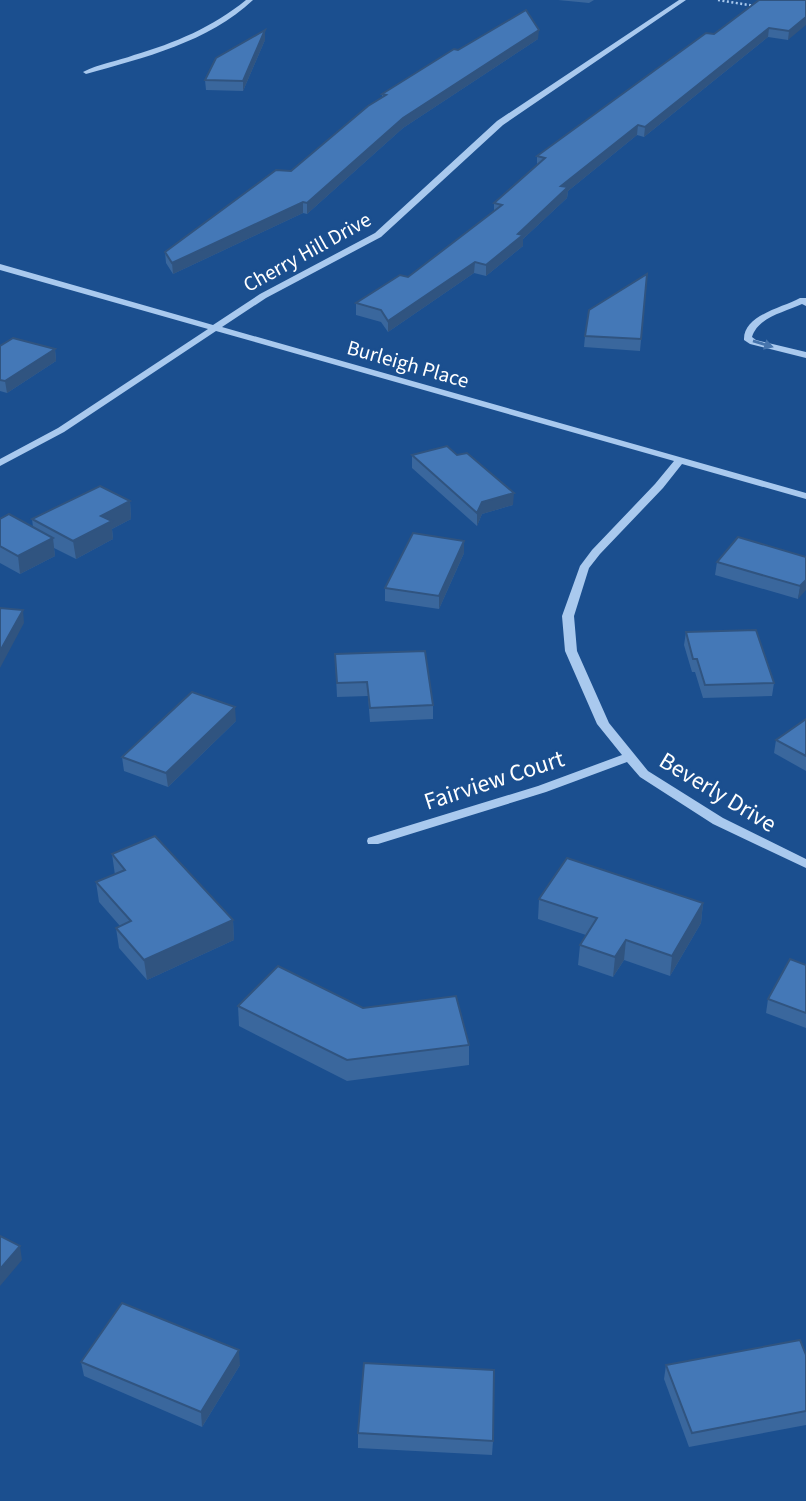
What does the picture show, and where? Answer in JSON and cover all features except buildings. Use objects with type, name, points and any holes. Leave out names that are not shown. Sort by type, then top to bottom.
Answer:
[{"type":"street","points":[[86,72],[204,31],[250,0]]},
{"type":"street","name":"Cherry Hill Drive","points":[[0,464],[61,430],[263,296],[378,235],[500,123],[683,0]]},
{"type":"street","name":"Burleigh Place","points":[[0,267],[806,496]]},
{"type":"street","points":[[805,299],[754,323],[747,331],[747,338],[753,342],[806,355]]},
{"type":"street","name":"Beverly Drive","points":[[680,460],[596,552],[578,583],[568,616],[571,651],[603,724],[644,774],[718,821],[806,864]]},
{"type":"street","name":"Fairview Court","points":[[373,841],[542,789],[628,757]]},
{"type":"path","points":[[718,0],[756,6]]}]
